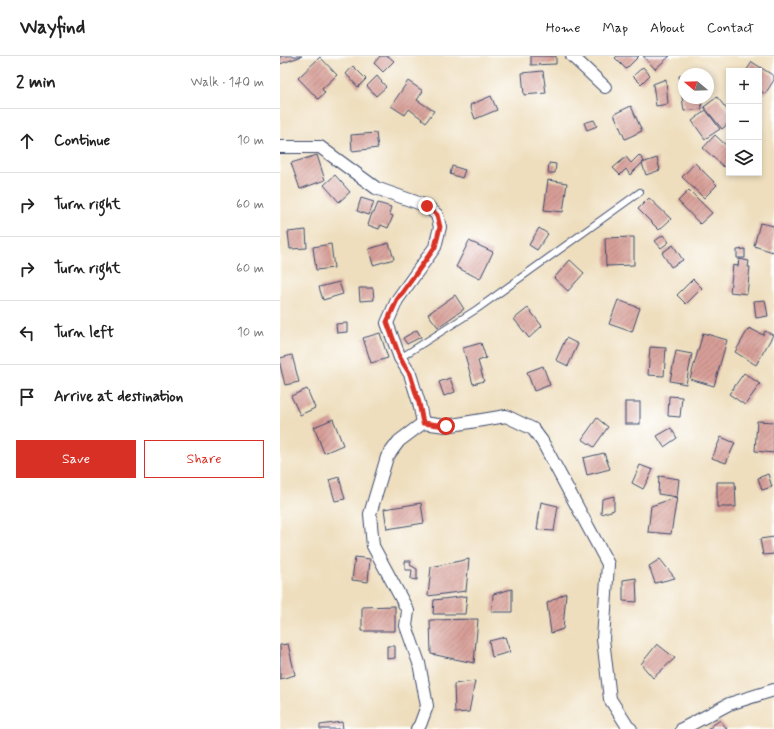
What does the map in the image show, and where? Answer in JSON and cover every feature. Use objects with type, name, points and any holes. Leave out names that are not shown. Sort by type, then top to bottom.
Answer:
[{"type":"street","points":[[572,56],[605,87]]},
{"type":"street","points":[[280,148],[320,147],[376,188],[427,206],[437,215],[440,227],[435,247],[397,300],[387,322],[400,358],[410,374],[419,403],[423,423]]},
{"type":"street","points":[[417,729],[427,706],[419,663],[406,626],[408,611],[372,546],[370,514],[387,457],[399,441],[423,423],[446,426],[506,416],[533,429],[542,441],[608,564],[603,639],[610,699],[628,727],[631,729]]},
{"type":"street","points":[[682,729],[729,704],[774,690]]},
{"type":"lane","points":[[400,358],[477,308],[640,192]]},
{"type":"building","points":[[280,56],[302,56],[280,64]]},
{"type":"building","points":[[380,56],[388,56],[394,61],[383,72],[374,63]]},
{"type":"building","points":[[531,56],[556,56],[556,64],[531,65]]},
{"type":"building","points":[[617,56],[639,56],[626,69],[615,58]]},
{"type":"building","points":[[643,56],[670,56],[655,69]]},
{"type":"building","points":[[320,57],[337,75],[322,89],[325,93],[318,99],[298,78]]},
{"type":"building","points":[[752,62],[761,68],[748,68]]},
{"type":"building","points":[[353,66],[366,79],[358,87],[346,74]]},
{"type":"building","points":[[643,67],[650,75],[641,84],[633,76]]},
{"type":"building","points":[[762,68],[774,76],[774,80],[765,94],[762,92]]},
{"type":"building","points":[[543,71],[546,93],[524,95],[522,73]]},
{"type":"building","points":[[377,76],[386,87],[376,96],[367,86]]},
{"type":"building","points":[[666,79],[668,104],[656,106],[653,84]]},
{"type":"building","points":[[408,81],[423,91],[417,100],[434,111],[426,122],[409,109],[405,115],[391,106]]},
{"type":"building","points":[[491,96],[497,110],[475,119],[470,105]]},
{"type":"building","points":[[717,97],[726,108],[726,126],[722,129],[704,107],[708,104],[714,104],[714,99]]},
{"type":"building","points":[[683,104],[702,104],[702,109],[684,111]]},
{"type":"building","points":[[631,106],[642,131],[625,139],[614,114]]},
{"type":"building","points":[[706,110],[720,129],[705,139],[692,121]]},
{"type":"building","points":[[594,120],[597,126],[587,130],[584,123]]},
{"type":"building","points":[[376,133],[378,148],[352,151],[351,135]]},
{"type":"building","points":[[715,135],[726,145],[726,165],[724,167],[703,148]]},
{"type":"building","points":[[317,155],[325,180],[300,189],[291,163]]},
{"type":"building","points":[[639,155],[644,161],[630,175],[626,169],[620,175],[613,168],[626,157],[631,163]]},
{"type":"building","points":[[657,158],[660,170],[646,175],[642,163]]},
{"type":"building","points":[[549,163],[556,164],[555,173],[548,173]]},
{"type":"building","points":[[695,163],[717,185],[704,198],[682,177]]},
{"type":"building","points":[[452,166],[465,170],[462,178],[450,174]]},
{"type":"building","points":[[335,175],[350,192],[339,202],[324,185]]},
{"type":"building","points":[[548,180],[567,183],[563,212],[544,210]]},
{"type":"building","points":[[689,190],[712,213],[700,224],[678,201]]},
{"type":"building","points":[[361,198],[374,202],[369,215],[357,211]]},
{"type":"building","points":[[649,198],[671,219],[659,230],[638,209]]},
{"type":"building","points":[[378,203],[391,207],[389,214],[393,216],[388,228],[381,225],[379,229],[368,225],[372,213],[374,213]]},
{"type":"building","points":[[760,223],[774,226],[773,252],[754,246]]},
{"type":"building","points":[[539,228],[548,234],[537,250],[529,245]]},
{"type":"building","points":[[306,230],[307,248],[290,249],[288,232]]},
{"type":"building","points":[[663,235],[669,242],[661,248],[655,241]]},
{"type":"building","points":[[634,237],[634,265],[606,266],[605,238]]},
{"type":"building","points":[[469,241],[493,252],[480,279],[456,267]]},
{"type":"building","points":[[389,243],[394,259],[373,265],[369,249]]},
{"type":"building","points":[[331,244],[334,268],[316,270],[313,247]]},
{"type":"building","points":[[673,245],[683,260],[671,267],[662,253]]},
{"type":"building","points":[[745,249],[745,258],[737,258],[737,250]]},
{"type":"building","points":[[739,259],[749,261],[748,267],[750,267],[747,294],[730,292],[733,265],[738,266]]},
{"type":"building","points":[[570,260],[584,273],[568,291],[554,278]]},
{"type":"building","points":[[693,279],[702,288],[686,304],[677,295]]},
{"type":"building","points":[[339,282],[343,294],[323,300],[319,287]]},
{"type":"building","points":[[359,288],[373,288],[374,300],[360,301]]},
{"type":"building","points":[[455,295],[464,309],[438,327],[428,314]]},
{"type":"building","points":[[618,300],[640,308],[632,332],[609,324]]},
{"type":"building","points":[[765,300],[768,316],[756,318],[754,301]]},
{"type":"building","points":[[528,308],[542,326],[529,338],[514,319]]},
{"type":"building","points":[[347,323],[347,332],[337,333],[336,324]]},
{"type":"building","points":[[749,328],[763,335],[765,331],[773,335],[756,365],[735,352]]},
{"type":"building","points":[[417,330],[421,337],[407,344],[403,338]]},
{"type":"building","points":[[380,333],[388,358],[371,363],[363,338]]},
{"type":"building","points":[[703,333],[727,340],[714,386],[690,379]]},
{"type":"building","points":[[566,338],[578,344],[568,366],[556,360]]},
{"type":"building","points":[[481,343],[486,358],[478,361],[484,381],[473,384],[463,348]]},
{"type":"building","points":[[650,347],[666,348],[664,376],[648,375]]},
{"type":"building","points":[[676,351],[692,354],[686,384],[670,381]]},
{"type":"building","points":[[292,355],[299,382],[285,385],[280,365],[280,358]]},
{"type":"building","points":[[543,366],[550,385],[534,391],[527,372]]},
{"type":"building","points":[[744,373],[760,384],[745,405],[729,394]]},
{"type":"building","points":[[450,378],[455,392],[444,396],[439,382]]},
{"type":"building","points":[[307,389],[315,408],[300,415],[291,396]]},
{"type":"building","points":[[669,396],[682,397],[680,417],[668,416]]},
{"type":"building","points":[[625,402],[640,402],[640,424],[625,424]]},
{"type":"building","points":[[597,418],[608,427],[594,447],[582,439]]},
{"type":"building","points":[[333,419],[343,445],[324,453],[314,427]]},
{"type":"building","points":[[757,421],[774,422],[774,453],[755,451]]},
{"type":"building","points":[[671,428],[677,438],[664,447],[657,436]]},
{"type":"building","points":[[721,437],[735,443],[726,463],[712,458]]},
{"type":"building","points":[[604,453],[610,469],[587,475],[583,458]]},
{"type":"building","points":[[640,465],[653,470],[643,489],[632,483]]},
{"type":"building","points":[[768,474],[772,487],[762,490],[758,478]]},
{"type":"building","points":[[659,476],[679,479],[677,497],[658,494]]},
{"type":"building","points":[[339,477],[345,499],[335,501],[329,480]]},
{"type":"building","points":[[717,482],[735,482],[736,507],[717,507]]},
{"type":"building","points":[[614,496],[614,510],[601,514],[602,499]]},
{"type":"building","points":[[677,497],[671,534],[648,532],[651,506]]},
{"type":"building","points":[[541,502],[558,506],[554,531],[537,530]]},
{"type":"building","points":[[421,503],[424,523],[387,529],[384,509]]},
{"type":"building","points":[[774,537],[774,554],[763,555],[760,539]]},
{"type":"building","points":[[355,557],[370,559],[368,582],[352,580]]},
{"type":"building","points":[[469,559],[466,591],[428,596],[431,567]]},
{"type":"building","points":[[660,559],[675,578],[655,583],[649,566]]},
{"type":"building","points":[[405,561],[411,561],[410,565],[417,569],[417,580],[411,579],[412,570],[405,570]]},
{"type":"building","points":[[636,578],[637,602],[623,601],[623,580]]},
{"type":"building","points":[[512,589],[512,612],[492,612],[493,594]]},
{"type":"building","points":[[566,593],[563,629],[551,633],[547,603]]},
{"type":"building","points":[[467,596],[465,614],[433,614],[434,600]]},
{"type":"building","points":[[395,606],[395,631],[362,631],[362,607]]},
{"type":"building","points":[[478,619],[474,663],[431,654],[430,620]]},
{"type":"building","points":[[505,637],[510,652],[492,657],[489,641]]},
{"type":"building","points":[[288,644],[295,675],[280,679],[280,645]]},
{"type":"building","points":[[657,644],[675,658],[653,678],[641,664]]},
{"type":"building","points":[[387,646],[395,646],[395,658],[387,659]]},
{"type":"building","points":[[475,681],[469,712],[455,713],[454,684]]},
{"type":"building","points":[[720,720],[727,729],[708,729]]},
{"type":"building","points":[[342,722],[343,729],[320,729],[320,725]]},
{"type":"route","points":[[427,206],[437,215],[440,227],[435,247],[397,300],[387,322],[400,358],[410,374],[419,403],[423,423],[446,426]]}]
